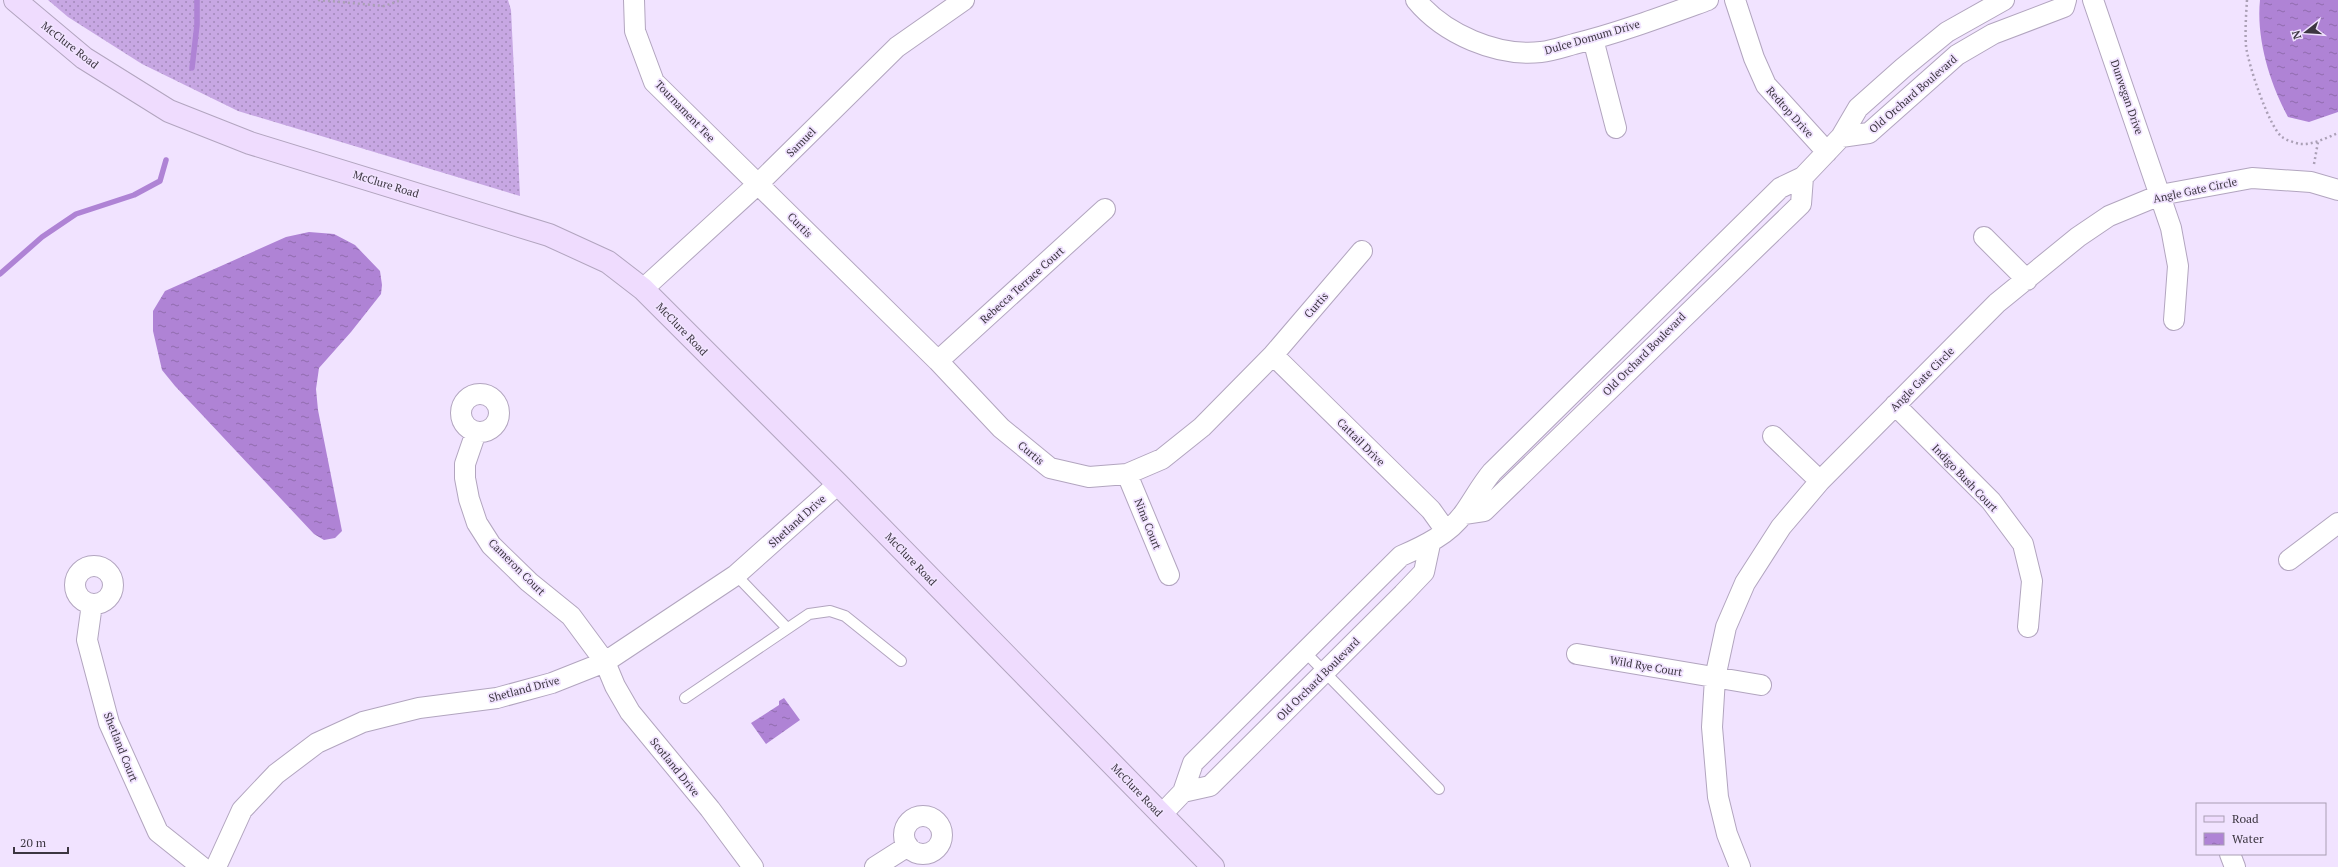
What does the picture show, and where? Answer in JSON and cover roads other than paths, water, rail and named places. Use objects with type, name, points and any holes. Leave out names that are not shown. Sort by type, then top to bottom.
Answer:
[{"type":"street","name":"McClure Road","points":[[15,0],[84,58],[169,111],[250,143],[549,235],[608,262],[643,289],[838,484],[1213,867]]},
{"type":"street","name":"Tournament Tee","points":[[634,0],[635,31],[654,82],[758,184]]},
{"type":"street","name":"Samuel","points":[[643,289],[758,184],[897,47],[964,0]]},
{"type":"street","name":"Dulce Domum Drive","points":[[1416,0],[1429,15],[1471,40],[1509,52],[1542,52],[1593,39],[1708,0]]},
{"type":"street","name":"Redtop Drive","points":[[1735,0],[1754,58],[1766,85],[1828,152]]},
{"type":"street","name":"Old Orchard Boulevard","points":[[1161,815],[1183,792],[1193,763],[1306,653],[1401,556],[1430,544],[1464,514],[1478,489],[1492,472],[1780,188],[1803,177],[1841,137],[1858,108],[1947,32],[2004,0]]},
{"type":"street","name":"Old Orchard Boulevard","points":[[1841,137],[1869,134],[1957,55],[1993,34],[2064,7],[2066,0]]},
{"type":"street","name":"Dunvegan Drive","points":[[2093,0],[2171,228],[2178,266],[2174,320]]},
{"type":"street","points":[[1593,39],[1616,128]]},
{"type":"street","name":"Angle Gate Circle","points":[[1740,867],[1727,834],[1718,797],[1712,727],[1715,678],[1726,627],[1745,583],[1781,527],[1820,481],[1997,303],[2078,237],[2109,216],[2160,195],[2252,178],[2311,182],[2338,190]]},
{"type":"street","name":"Curtis","points":[[758,184],[938,361],[1001,428],[1050,468],[1089,477],[1127,474],[1162,460],[1202,427],[1273,355],[1362,251]]},
{"type":"street","name":"Rebecca Terrace Court","points":[[938,361],[1105,209]]},
{"type":"street","points":[[1984,237],[2027,280]]},
{"type":"street","name":"Cattail Drive","points":[[1273,355],[1431,510],[1446,531]]},
{"type":"street","name":"Indigo Bush Court","points":[[1895,405],[1990,501],[2023,544],[2032,581],[2028,627]]},
{"type":"street","name":"Cameron Court","points":[[476,432],[465,464],[465,478],[469,499],[477,523],[491,545],[524,577],[571,616],[605,662]]},
{"type":"street","points":[[1773,436],[1820,481]]},
{"type":"street","name":"Nina Court","points":[[1127,474],[1169,575]]},
{"type":"street","name":"Shetland Drive","points":[[216,867],[242,810],[276,774],[317,744],[363,722],[419,708],[497,698],[552,683],[605,662],[736,575],[838,484]]},
{"type":"street","points":[[2289,560],[2338,523]]},
{"type":"street","name":"Old Orchard Boulevard","points":[[1183,792],[1210,786],[1325,672],[1424,572],[1430,544]]},
{"type":"street","name":"Shetland Court","points":[[92,604],[87,640],[109,724],[158,832],[202,867]]},
{"type":"street","name":"Wild Rye Court","points":[[1577,654],[1715,678]]},
{"type":"street","name":"Scotland Drive","points":[[605,662],[615,686],[630,712],[710,809],[753,867]]},
{"type":"street","points":[[1715,678],[1761,685]]},
{"type":"street","points":[[875,867],[908,846]]},
{"type":"street","points":[[2230,855],[2235,867]]},
{"type":"lane","points":[[736,575],[787,628]]},
{"type":"lane","points":[[685,698],[787,628],[810,614],[830,611],[845,616],[901,661]]},
{"type":"lane","points":[[1306,653],[1439,789]]},
{"type":"water","points":[[2260,0],[2338,0],[2338,112],[2309,122],[2288,117],[2275,90],[2262,45],[2259,15]]},
{"type":"water","points":[[309,232],[334,234],[355,245],[380,271],[382,285],[381,294],[351,332],[319,368],[316,389],[318,410],[342,531],[335,538],[324,540],[314,534],[175,386],[162,370],[153,331],[153,311],[165,291],[286,237]]},
{"type":"water","points":[[784,698],[800,720],[766,744],[751,723],[779,705],[779,701]]},
{"type":"waterway","points":[[192,68],[197,25],[197,0]]},
{"type":"waterway","points":[[0,274],[42,237],[76,214],[134,195],[160,181],[166,160]]}]
